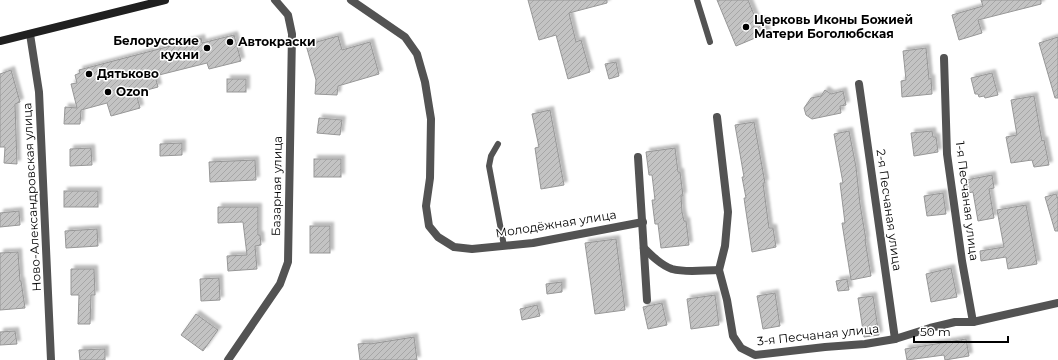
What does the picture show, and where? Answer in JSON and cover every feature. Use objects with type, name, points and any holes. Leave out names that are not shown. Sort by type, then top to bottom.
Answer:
[{"type":"main road","points":[[0,41],[140,3],[164,0]]},
{"type":"street","name":"Базарная улица","points":[[228,360],[280,284],[288,262],[292,34],[288,15],[275,0]]},
{"type":"street","name":"Молодёжная улица","points":[[351,0],[405,37],[417,54],[425,82],[431,119],[430,178],[426,206],[429,226],[438,237],[454,247],[472,248],[504,246],[562,238],[643,222]]},
{"type":"street","name":"Ново-Александровская улица","points":[[30,34],[39,92],[51,360]]},
{"type":"street","name":"1-я Песчаная улица","points":[[944,58],[947,154],[962,261],[973,322]]},
{"type":"street","name":"2-я Песчаная улица","points":[[859,84],[895,338]]},
{"type":"street","name":"3-я Песчаная улица","points":[[717,117],[728,212],[725,246],[719,270],[727,300],[733,336],[741,348],[755,355],[865,344],[895,338],[955,322],[973,322],[1058,303]]},
{"type":"street","points":[[638,157],[647,300]]},
{"type":"street","points":[[644,248],[657,261],[672,269],[690,271],[719,270]]},
{"type":"lane","points":[[697,0],[710,42]]},
{"type":"lane","points":[[498,144],[491,156],[489,166],[504,246]]},
{"type":"building","points":[[528,0],[607,0],[607,3],[569,13],[576,42],[581,40],[590,72],[568,79],[556,35],[539,40]]},
{"type":"building","name":"Церковь Иконы Божией Матери Боголюбская","points":[[717,0],[748,0],[757,22],[762,20],[767,33],[736,46]]},
{"type":"building","points":[[981,0],[1041,0],[1041,4],[978,20],[982,33],[959,40],[952,15],[983,6]]},
{"type":"building","points":[[234,35],[241,61],[209,69],[207,63],[155,76],[158,87],[136,93],[140,108],[111,116],[107,103],[81,110],[80,124],[64,124],[65,107],[77,108],[71,84],[77,83],[75,75],[80,73],[79,70],[201,38],[202,43]]},
{"type":"building","points":[[338,36],[342,50],[370,42],[379,74],[338,86],[337,95],[315,94],[316,80],[306,45]]},
{"type":"building","points":[[1058,37],[1058,98],[1055,98],[1039,43]]},
{"type":"building","points":[[926,48],[932,94],[902,97],[901,81],[906,80],[903,51]]},
{"type":"building","points":[[616,62],[619,76],[609,79],[605,64]]},
{"type":"building","points":[[11,70],[20,102],[15,104],[17,164],[4,163],[5,147],[0,147],[0,74]]},
{"type":"building","points":[[992,73],[998,95],[985,98],[984,96],[979,97],[978,94],[975,94],[971,78]]},
{"type":"building","points":[[227,79],[246,79],[246,92],[227,92]]},
{"type":"building","points":[[825,90],[831,94],[843,91],[846,105],[840,106],[841,113],[812,119],[806,115],[804,108],[811,98],[821,96]]},
{"type":"building","points":[[1034,96],[1042,141],[1044,140],[1049,165],[1034,167],[1032,160],[1011,163],[1006,137],[1017,135],[1011,100]]},
{"type":"building","points":[[550,110],[564,185],[541,189],[535,148],[539,147],[532,114]]},
{"type":"building","points":[[319,118],[342,120],[340,135],[317,133]]},
{"type":"building","points":[[754,122],[765,183],[763,183],[769,228],[773,228],[776,247],[752,252],[744,198],[746,198],[742,177],[744,177],[735,125]]},
{"type":"building","points":[[849,131],[856,167],[871,276],[851,280],[842,223],[845,223],[840,183],[843,183],[834,134]]},
{"type":"building","points":[[932,131],[933,137],[936,137],[938,152],[914,156],[911,133]]},
{"type":"building","points":[[182,143],[182,155],[160,156],[160,144]]},
{"type":"building","points":[[91,148],[92,165],[70,166],[70,149]]},
{"type":"building","points":[[675,148],[683,196],[681,196],[682,212],[684,221],[686,221],[689,245],[661,248],[658,224],[655,224],[652,200],[655,200],[652,175],[649,175],[646,152]]},
{"type":"building","points":[[314,159],[341,159],[341,177],[314,177]]},
{"type":"building","points":[[255,160],[256,180],[210,182],[209,162]]},
{"type":"building","points":[[992,175],[994,188],[989,189],[994,218],[978,221],[973,192],[968,193],[966,180]]},
{"type":"building","points":[[64,191],[98,191],[98,207],[64,207]]},
{"type":"building","points":[[943,193],[946,214],[927,216],[924,196]]},
{"type":"building","points":[[1056,194],[1058,199],[1058,231],[1055,231],[1045,197]]},
{"type":"building","points":[[1026,205],[1037,264],[1008,269],[1006,257],[981,261],[980,251],[1004,247],[997,210]]},
{"type":"building","points":[[218,207],[258,207],[258,235],[260,235],[261,245],[255,246],[257,269],[228,271],[227,256],[247,255],[243,222],[218,223]]},
{"type":"building","points":[[19,211],[20,225],[0,227],[0,213]]},
{"type":"building","points":[[310,226],[330,226],[330,253],[310,253]]},
{"type":"building","points":[[97,229],[98,246],[66,248],[65,231]]},
{"type":"building","points":[[616,239],[625,310],[595,314],[585,243]]},
{"type":"building","points":[[18,252],[20,281],[25,308],[0,310],[0,253]]},
{"type":"building","points":[[951,268],[957,297],[931,302],[926,274]]},
{"type":"building","points":[[71,269],[94,269],[95,295],[91,295],[90,324],[78,324],[79,295],[71,295]]},
{"type":"building","points":[[219,278],[220,300],[201,301],[200,279]]},
{"type":"building","points":[[847,279],[849,290],[838,291],[836,281]]},
{"type":"building","points":[[562,282],[562,292],[547,294],[546,284]]},
{"type":"building","points":[[775,293],[780,326],[763,329],[757,296]]},
{"type":"building","points":[[715,295],[719,325],[691,329],[687,299]]},
{"type":"building","points":[[873,296],[879,335],[864,337],[858,298]]},
{"type":"building","points":[[662,303],[667,325],[648,329],[643,307]]},
{"type":"building","points":[[537,305],[540,316],[522,320],[520,309]]},
{"type":"building","points":[[196,314],[218,330],[203,351],[181,335]]},
{"type":"building","points":[[15,331],[17,344],[0,345],[0,332]]},
{"type":"building","points":[[414,337],[417,360],[360,360],[358,344],[370,344]]},
{"type":"building","points":[[966,339],[969,356],[945,360],[944,355],[907,360],[905,349]]},
{"type":"building","points":[[105,349],[105,360],[80,360],[79,350]]},
{"type":"place","name":"Церковь Иконы Божией Матери Боголюбская","points":[[746,27]]},
{"type":"place","name":"Автокраски","points":[[230,42]]},
{"type":"place","name":"Белорусские кухни","points":[[207,48]]},
{"type":"place","name":"Дятьково","points":[[89,74]]},
{"type":"place","name":"Ozon","points":[[108,92]]}]
